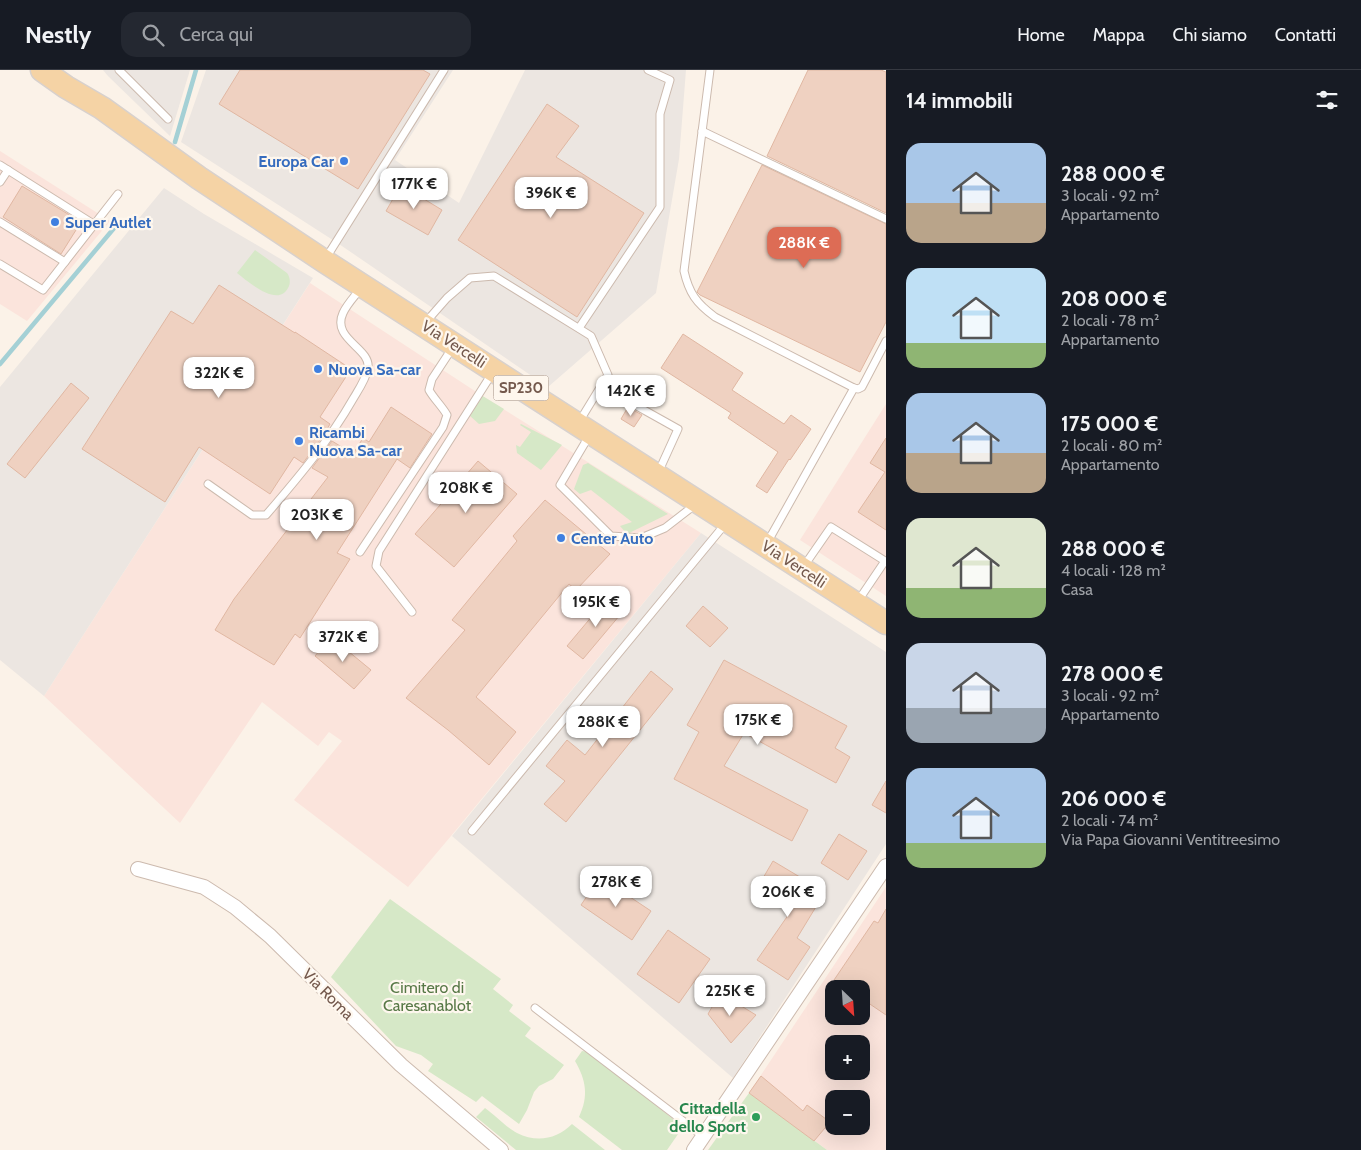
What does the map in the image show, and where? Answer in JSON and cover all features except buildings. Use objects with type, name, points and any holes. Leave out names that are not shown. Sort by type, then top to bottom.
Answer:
[{"type":"main road","name":"Via Vercelli","points":[[42,70],[66,87],[102,108],[200,178],[324,261],[886,622]]},
{"type":"main road","name":"Via Vercelli","points":[[66,70],[102,108]]},
{"type":"street","points":[[694,1150],[886,866]]},
{"type":"street","name":"Via Roma","points":[[138,869],[204,887],[235,907],[270,936],[401,1065],[501,1150]]},
{"type":"lane","points":[[119,70],[168,119]]},
{"type":"lane","points":[[324,261],[444,70]]},
{"type":"lane","points":[[648,70],[670,80]]},
{"type":"lane","points":[[579,328],[660,207],[660,114],[671,70]]},
{"type":"lane","points":[[710,70],[684,270],[693,296],[704,309],[715,317],[858,389],[862,387],[886,341]]},
{"type":"lane","points":[[702,131],[886,219]]},
{"type":"lane","points":[[0,165],[96,224]]},
{"type":"lane","points":[[0,182],[8,170]]},
{"type":"lane","points":[[0,264],[43,290],[118,194]]},
{"type":"lane","points":[[0,222],[65,262]]},
{"type":"lane","points":[[424,324],[447,298],[470,278],[494,276],[579,328],[591,336],[608,375],[601,386],[571,464],[560,485],[611,536],[641,538],[665,528],[698,502]]},
{"type":"lane","points":[[208,484],[252,515],[266,514],[296,480],[338,424],[364,380],[368,366],[366,358],[362,351],[353,345],[341,324],[343,314],[363,286]]},
{"type":"lane","points":[[360,552],[443,427],[447,415],[432,397],[429,390],[432,380],[455,345]]},
{"type":"lane","points":[[412,612],[376,566],[379,551],[494,370]]},
{"type":"lane","points":[[601,386],[678,429],[656,476]]},
{"type":"lane","points":[[766,545],[854,388]]},
{"type":"lane","points":[[472,831],[727,521]]},
{"type":"lane","points":[[802,568],[831,527],[885,562],[856,603]]},
{"type":"lane","points":[[536,1008],[704,1137]]},
{"type":"shaded area","points":[[103,70],[190,70],[170,136],[108,76]]},
{"type":"shaded area","points":[[206,70],[453,70],[395,160],[459,203],[525,70],[686,70],[679,159],[656,293],[548,387],[339,244],[181,142]]},
{"type":"shaded area","points":[[0,151],[110,221],[27,321],[0,304]]},
{"type":"shaded area","points":[[164,188],[204,214],[313,278],[44,696],[0,660],[0,387]]},
{"type":"shaded area","points":[[310,283],[481,395],[701,533],[408,887],[294,800],[342,741],[329,732],[318,746],[262,702],[180,823],[44,696]]},
{"type":"shaded area","points":[[886,404],[886,596],[800,540]]},
{"type":"shaded area","points":[[701,533],[886,652],[886,844],[733,1078],[452,836]]},
{"type":"shaded area","points":[[886,887],[886,1150],[827,1150],[749,1093]]},
{"type":"green space","points":[[255,250],[287,273],[290,284],[283,293],[277,295],[262,291],[237,273]]},
{"type":"green space","points":[[481,395],[504,409],[495,421],[479,424],[469,415]]},
{"type":"green space","points":[[521,424],[562,445],[541,470],[517,453],[516,445],[520,447],[531,432]]},
{"type":"green space","points":[[588,463],[668,514],[627,534],[620,526],[632,522],[591,490],[580,494],[574,489],[583,465]]},
{"type":"green space","name":"Cimitero di Caresanablot","points":[[390,899],[501,979],[493,989],[513,1005],[509,1011],[531,1028],[525,1036],[564,1065],[553,1079],[539,1086],[534,1092],[519,1124],[482,1096],[476,1102],[428,1071],[433,1064],[421,1055],[396,1046],[331,977]]},
{"type":"green space","points":[[582,1051],[589,1052],[683,1127],[667,1150],[622,1150],[579,1117],[584,1102],[585,1088],[582,1075],[575,1061]]},
{"type":"green space","name":"Cittadella dello Sport","points":[[749,1093],[827,1150],[708,1150]]},
{"type":"green space","points":[[485,1108],[513,1131],[532,1138],[539,1139],[553,1136],[572,1124],[605,1150],[516,1150],[476,1117]]},
{"type":"waterway","points":[[175,142],[196,70]]},
{"type":"waterway","points":[[0,364],[115,227]]},
{"type":"place","name":"Europa Car","points":[[344,161]]},
{"type":"place","name":"Super Autlet","points":[[55,222]]},
{"type":"place","name":"Nuova Sa-car","points":[[318,369]]},
{"type":"place","name":"Ricambi Nuova Sa-car","points":[[299,441]]},
{"type":"place","name":"Center Auto","points":[[561,538]]},
{"type":"place","name":"Cittadella dello Sport","points":[[756,1117]]}]
